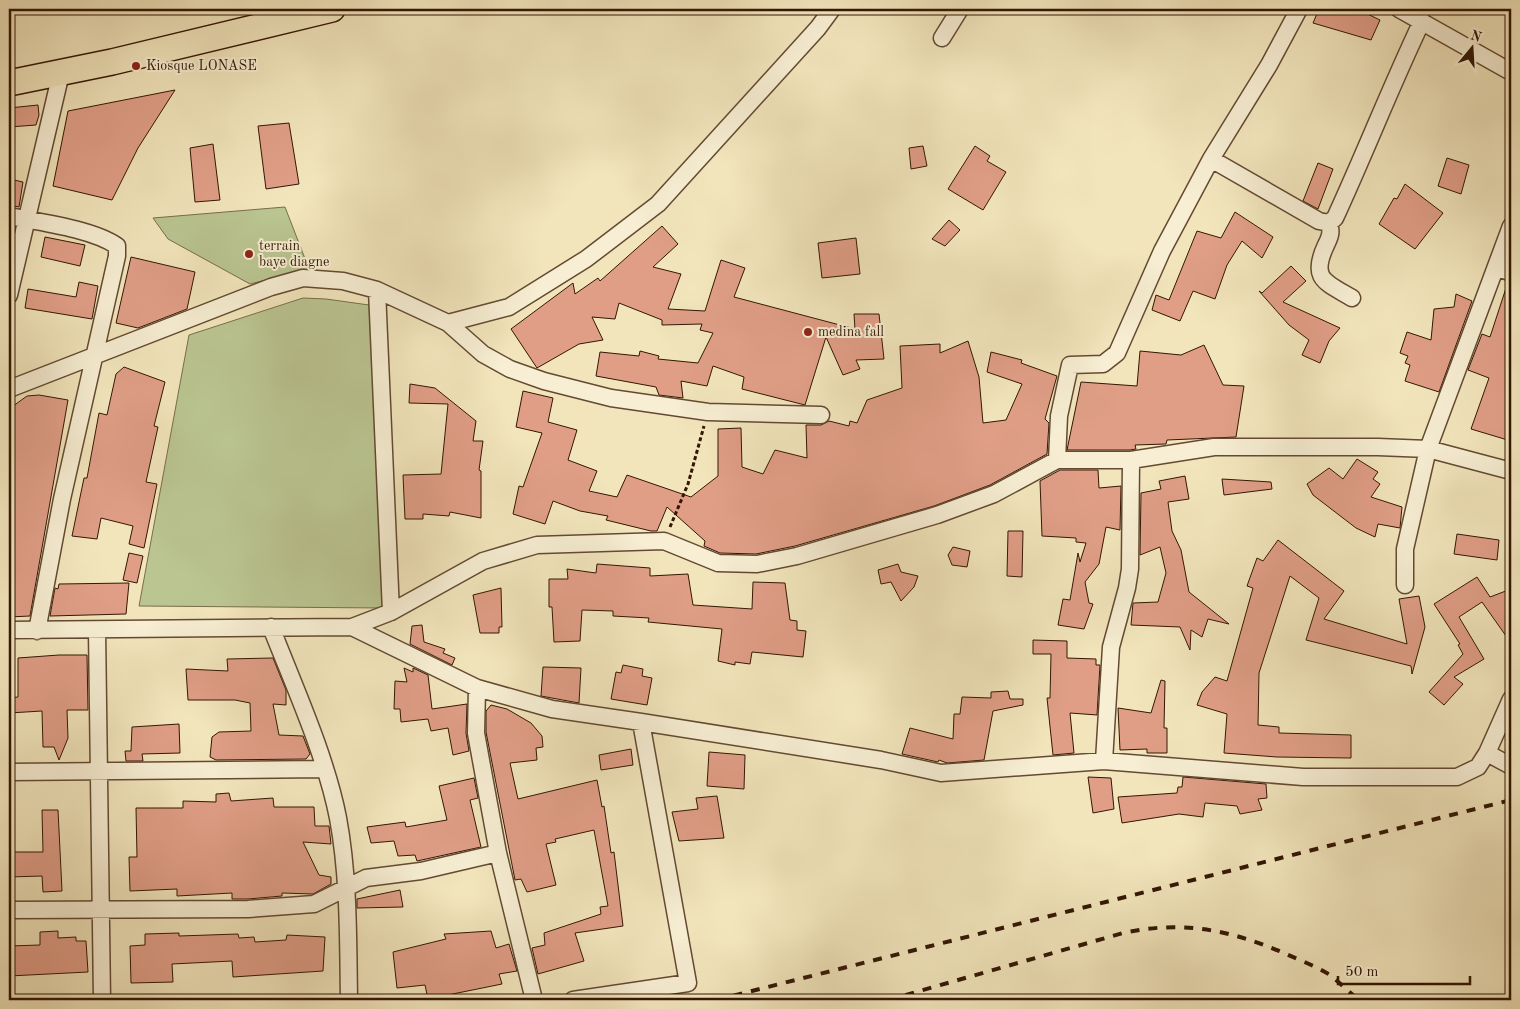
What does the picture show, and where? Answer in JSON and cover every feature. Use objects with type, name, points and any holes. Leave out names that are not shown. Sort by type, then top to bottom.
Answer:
[{"type":"main road","points":[[9,83],[61,73],[332,9]]},
{"type":"street","points":[[448,323],[509,307],[586,259],[658,204],[818,28],[832,9]]},
{"type":"street","points":[[942,38],[960,9]]},
{"type":"street","points":[[1057,460],[1059,416],[1070,364],[1103,364],[1117,353],[1162,251],[1211,159],[1269,66],[1299,9]]},
{"type":"street","points":[[1400,9],[1511,72]]},
{"type":"street","points":[[1329,223],[1335,218],[1368,146],[1386,97],[1422,21]]},
{"type":"street","points":[[9,294],[25,219],[61,73]]},
{"type":"street","points":[[1211,159],[1319,221],[1329,223]]},
{"type":"street","points":[[9,216],[71,229],[110,240],[117,246],[96,355],[62,499],[36,631]]},
{"type":"street","points":[[1329,223],[1330,237],[1318,266],[1318,274],[1327,283],[1352,298]]},
{"type":"street","points":[[1405,585],[1405,549],[1428,449],[1504,270],[1511,226]]},
{"type":"street","points":[[9,389],[271,288],[303,278],[342,281],[377,290],[448,323],[483,354],[510,368],[544,381],[611,398],[708,412],[821,414]]},
{"type":"street","points":[[377,290],[391,612]]},
{"type":"street","points":[[9,630],[352,627],[391,612],[483,560],[537,545],[664,541],[718,563],[757,564],[796,556],[937,515],[994,494],[1057,460],[1131,460],[1214,447],[1328,446],[1428,449],[1511,472]]},
{"type":"street","points":[[1104,761],[1111,647],[1130,569],[1131,460]]},
{"type":"street","points":[[272,627],[324,769],[338,818],[346,887],[350,1000]]},
{"type":"street","points":[[352,627],[477,688],[552,709],[881,760],[941,773],[1104,761],[1303,777],[1457,777],[1478,767],[1487,753],[1511,699]]},
{"type":"street","points":[[97,630],[102,1000]]},
{"type":"street","points":[[477,688],[476,733],[498,852],[534,1000]]},
{"type":"street","points":[[573,1000],[688,984],[641,722]]},
{"type":"street","points":[[1487,753],[1511,766]]},
{"type":"street","points":[[9,772],[324,769]]},
{"type":"street","points":[[9,910],[248,909],[314,904],[330,898],[346,887],[366,878],[421,871],[498,852]]},
{"type":"path","points":[[664,541],[688,484],[708,412]]},
{"type":"green space","name":"terrain baye diagne","points":[[285,207],[309,269],[250,284],[168,239],[153,218]]},
{"type":"green space","points":[[303,298],[369,305],[384,608],[139,606],[189,335]]},
{"type":"building","points":[[1319,9],[1357,9],[1380,20],[1371,40],[1313,23]]},
{"type":"building","points":[[175,90],[138,148],[112,200],[53,186],[68,111]]},
{"type":"building","points":[[38,105],[39,115],[36,125],[9,127],[9,108]]},
{"type":"building","points":[[289,123],[299,184],[266,189],[258,126]]},
{"type":"building","points":[[213,144],[220,200],[195,202],[190,148]]},
{"type":"building","points":[[923,146],[927,166],[911,169],[909,148]]},
{"type":"building","points":[[975,146],[990,156],[987,161],[1006,172],[983,210],[948,189]]},
{"type":"building","points":[[1447,158],[1469,165],[1461,194],[1438,186]]},
{"type":"building","points":[[1318,163],[1333,169],[1318,209],[1303,201]]},
{"type":"building","points":[[9,179],[23,182],[19,207],[9,205]]},
{"type":"building","points":[[1405,184],[1443,213],[1415,249],[1379,224],[1394,198],[1397,199]]},
{"type":"building","points":[[1235,212],[1273,237],[1262,258],[1242,241],[1227,265],[1215,299],[1193,291],[1180,321],[1152,310],[1156,295],[1169,300],[1197,231],[1221,238]]},
{"type":"building","points":[[949,220],[960,230],[945,246],[932,239]]},
{"type":"building","points":[[662,226],[678,244],[653,267],[681,274],[668,309],[705,311],[721,260],[745,268],[734,297],[855,329],[854,314],[879,314],[884,359],[856,360],[860,369],[843,375],[826,337],[805,405],[742,389],[744,377],[713,366],[707,386],[681,381],[683,398],[659,395],[656,387],[596,376],[600,352],[639,356],[640,351],[659,356],[658,359],[698,363],[713,333],[700,330],[702,324],[662,325],[662,320],[619,303],[615,319],[592,317],[603,340],[579,344],[537,368],[511,329],[573,283],[575,294],[598,278],[600,281]]},
{"type":"building","points":[[45,237],[85,245],[80,266],[41,257]]},
{"type":"building","points":[[856,238],[860,274],[822,278],[818,243]]},
{"type":"building","points":[[131,257],[195,272],[187,309],[138,328],[116,323]]},
{"type":"building","points":[[1291,266],[1306,281],[1283,302],[1340,328],[1329,341],[1320,363],[1302,355],[1309,340],[1289,325],[1259,291],[1262,293]]},
{"type":"building","points":[[79,282],[98,286],[92,319],[25,308],[28,289],[76,297]]},
{"type":"building","points":[[1508,282],[1511,283],[1511,380],[1506,395],[1511,397],[1511,441],[1471,429],[1489,378],[1468,370],[1482,334],[1490,337]]},
{"type":"building","points":[[1456,294],[1472,301],[1439,392],[1405,381],[1410,365],[1405,363],[1408,356],[1400,353],[1407,332],[1431,340],[1434,309],[1454,307]]},
{"type":"building","points":[[968,341],[979,377],[983,423],[1006,420],[1022,384],[987,372],[991,352],[1022,360],[1021,363],[1057,376],[1045,419],[1049,423],[1047,454],[990,485],[934,506],[795,546],[756,554],[720,553],[704,546],[705,541],[667,507],[657,531],[606,520],[608,516],[580,511],[553,501],[545,524],[513,514],[519,486],[523,487],[542,433],[516,427],[523,391],[553,398],[548,422],[577,430],[568,460],[597,471],[589,491],[617,497],[627,475],[691,497],[718,476],[718,429],[741,428],[742,467],[763,474],[775,450],[807,458],[806,425],[821,425],[829,421],[849,426],[850,421],[857,423],[867,400],[902,388],[900,346],[940,344],[940,353]]},
{"type":"building","points":[[1204,345],[1223,385],[1244,386],[1236,437],[1167,440],[1166,444],[1135,445],[1136,449],[1130,450],[1067,450],[1081,382],[1137,386],[1140,351],[1181,355]]},
{"type":"building","points":[[124,367],[165,382],[154,426],[158,427],[146,482],[157,484],[144,548],[129,544],[133,526],[101,518],[97,539],[72,536],[84,478],[87,478],[99,413],[107,415],[116,374]]},
{"type":"building","points":[[410,384],[435,388],[476,421],[473,441],[483,441],[479,470],[481,471],[481,518],[450,512],[449,516],[423,514],[423,519],[405,519],[403,475],[441,474],[448,404],[409,403]]},
{"type":"building","points":[[39,395],[68,400],[30,616],[9,617],[9,409],[27,396]]},
{"type":"building","points":[[1357,459],[1378,472],[1373,479],[1380,484],[1371,497],[1402,507],[1400,528],[1378,524],[1375,537],[1356,528],[1313,495],[1307,484],[1329,468],[1343,479]]},
{"type":"building","points":[[1060,470],[1098,470],[1099,488],[1121,486],[1120,530],[1106,527],[1099,564],[1085,582],[1089,603],[1093,604],[1084,629],[1058,625],[1063,599],[1070,600],[1078,553],[1080,562],[1086,543],[1076,542],[1076,538],[1042,536],[1040,481]]},
{"type":"building","points":[[1185,476],[1189,499],[1168,502],[1172,531],[1181,550],[1189,592],[1229,624],[1208,619],[1202,637],[1191,630],[1190,650],[1180,627],[1131,625],[1133,603],[1158,602],[1166,573],[1160,547],[1140,555],[1141,493],[1161,489],[1159,481]]},
{"type":"building","points":[[1222,479],[1271,482],[1272,489],[1224,495]]},
{"type":"building","points":[[1008,531],[1023,531],[1022,577],[1007,576]]},
{"type":"building","points":[[1457,534],[1499,540],[1497,560],[1454,554]]},
{"type":"building","points":[[1278,540],[1344,591],[1324,619],[1407,644],[1399,599],[1419,596],[1425,627],[1412,674],[1411,666],[1306,640],[1319,598],[1290,576],[1259,673],[1258,725],[1279,727],[1279,733],[1351,735],[1351,758],[1277,757],[1224,753],[1227,714],[1197,705],[1202,692],[1215,677],[1227,681],[1253,588],[1247,586],[1257,558],[1263,561]]},
{"type":"building","points":[[953,547],[970,551],[967,567],[952,565],[948,555]]},
{"type":"building","points":[[129,553],[143,556],[137,583],[123,580]]},
{"type":"building","points":[[597,564],[650,568],[650,576],[688,574],[693,605],[752,609],[753,582],[785,583],[790,620],[797,621],[797,630],[806,631],[803,657],[752,652],[750,664],[735,662],[735,665],[718,661],[722,629],[648,622],[649,618],[613,616],[613,611],[582,610],[580,641],[554,642],[552,607],[549,607],[549,579],[568,579],[567,569],[596,573]]},
{"type":"building","points":[[898,564],[901,572],[918,576],[914,587],[901,601],[891,582],[881,584],[878,570]]},
{"type":"building","points":[[1477,577],[1490,597],[1511,589],[1511,643],[1482,602],[1459,617],[1484,659],[1454,677],[1463,684],[1444,705],[1429,692],[1463,654],[1458,645],[1460,644],[1434,604]]},
{"type":"building","points":[[129,583],[126,614],[50,616],[55,588],[58,589],[59,584]]},
{"type":"building","points":[[501,588],[502,627],[499,627],[499,633],[480,633],[473,595]]},
{"type":"building","points":[[422,625],[424,642],[445,649],[443,653],[455,658],[452,665],[410,644],[412,626]]},
{"type":"building","points":[[1033,640],[1067,641],[1067,658],[1096,659],[1096,665],[1100,665],[1097,715],[1070,713],[1074,753],[1053,755],[1047,698],[1050,698],[1051,654],[1033,654]]},
{"type":"building","points":[[87,655],[88,710],[67,710],[68,738],[59,760],[54,747],[43,747],[42,711],[9,713],[9,698],[18,697],[18,658]]},
{"type":"building","points":[[273,658],[286,690],[286,705],[273,704],[279,735],[303,736],[310,754],[306,759],[216,760],[210,757],[212,737],[219,732],[251,731],[250,703],[235,700],[188,700],[186,669],[228,671],[227,659]]},
{"type":"building","points":[[623,665],[643,669],[642,676],[652,678],[647,705],[611,699],[616,672],[621,673]]},
{"type":"building","points":[[543,667],[581,668],[579,703],[541,696]]},
{"type":"building","points":[[404,668],[413,672],[413,668],[428,675],[432,709],[467,704],[466,733],[469,751],[453,755],[448,728],[431,731],[428,719],[401,722],[400,709],[394,709],[395,681],[407,682]]},
{"type":"building","points":[[1161,680],[1165,681],[1164,728],[1167,728],[1167,753],[1147,753],[1147,749],[1120,750],[1118,708],[1151,713]]},
{"type":"building","points":[[1008,691],[1010,699],[1023,699],[1023,705],[993,711],[984,760],[947,763],[902,754],[910,728],[953,739],[954,714],[960,714],[962,697],[991,698],[991,692]]},
{"type":"building","points":[[491,705],[507,709],[531,723],[542,736],[543,747],[536,748],[537,760],[510,763],[518,799],[597,780],[602,807],[604,806],[611,853],[614,852],[623,926],[575,933],[584,961],[538,974],[532,948],[545,945],[544,933],[601,914],[600,907],[608,906],[594,830],[555,839],[556,842],[546,844],[556,885],[527,892],[521,879],[515,880],[486,732],[486,711]]},
{"type":"building","points":[[179,724],[180,753],[142,754],[143,761],[126,761],[125,751],[131,751],[132,727]]},
{"type":"building","points":[[631,749],[633,765],[601,770],[599,755]]},
{"type":"building","points":[[709,752],[745,755],[744,789],[707,786]]},
{"type":"building","points":[[1088,777],[1111,778],[1114,809],[1093,813]]},
{"type":"building","points":[[1183,777],[1266,784],[1267,798],[1258,799],[1262,810],[1240,814],[1237,806],[1205,803],[1203,817],[1179,814],[1122,823],[1118,797],[1177,793],[1178,787],[1182,787]]},
{"type":"building","points":[[474,778],[478,798],[470,800],[481,847],[417,861],[415,855],[398,856],[394,841],[371,843],[367,827],[405,822],[406,827],[447,820],[439,786]]},
{"type":"building","points":[[229,793],[231,801],[273,798],[274,807],[314,807],[315,826],[329,826],[331,844],[303,842],[319,875],[331,877],[331,884],[313,894],[282,893],[282,896],[248,899],[232,899],[232,893],[177,896],[177,889],[130,891],[129,857],[137,857],[136,808],[183,808],[183,801],[216,802],[216,794]]},
{"type":"building","points":[[717,796],[724,838],[679,841],[672,812],[698,809],[696,798]]},
{"type":"building","points":[[42,810],[58,810],[62,891],[43,892],[42,876],[9,877],[9,852],[43,852]]},
{"type":"building","points":[[400,890],[403,907],[357,908],[357,899]]},
{"type":"building","points":[[58,931],[58,938],[76,937],[76,941],[86,941],[88,972],[9,976],[9,946],[40,945],[40,932]]},
{"type":"building","points":[[491,931],[496,948],[509,944],[517,971],[499,974],[502,984],[428,999],[425,985],[397,988],[393,952],[446,939],[444,934]]},
{"type":"building","points":[[179,933],[179,936],[238,934],[239,938],[254,937],[255,942],[286,940],[287,935],[325,937],[323,971],[233,977],[232,961],[172,964],[173,982],[131,983],[130,946],[145,945],[145,934]]},
{"type":"railway","points":[[716,1000],[1511,800]]},
{"type":"railway","points":[[888,1000],[1123,933],[1165,927],[1205,929],[1244,938],[1264,945],[1325,972],[1359,1000]]},
{"type":"place","name":"Kiosque LONASE","points":[[136,66]]},
{"type":"place","name":"terrain baye diagne","points":[[249,254]]},
{"type":"place","name":"medina fall","points":[[808,332]]}]
